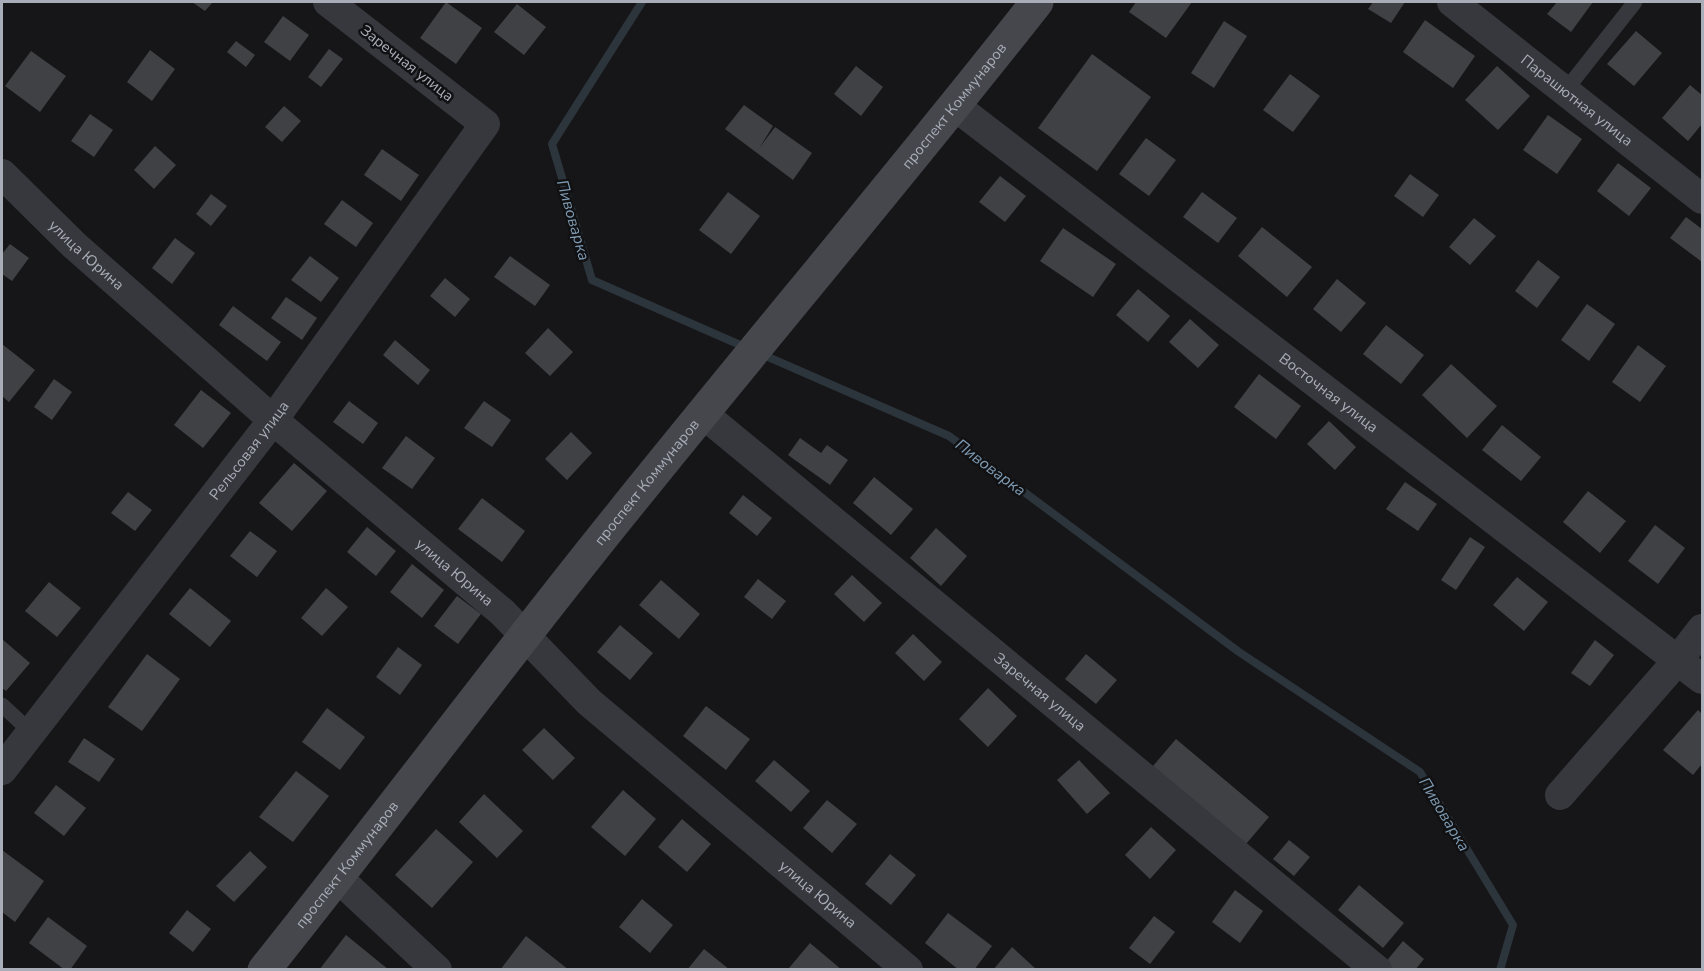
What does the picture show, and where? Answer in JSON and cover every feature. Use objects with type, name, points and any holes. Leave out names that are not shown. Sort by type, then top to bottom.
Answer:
[{"type":"street","name":"Заречная улица","points":[[328,2],[485,124]]},
{"type":"street","name":"проспект Коммунаров","points":[[264,969],[338,878],[525,634],[1037,2]]},
{"type":"street","name":"Парашютная улица","points":[[1452,2],[1702,199]]},
{"type":"street","name":"Восточная улица","points":[[955,106],[1702,679]]},
{"type":"street","name":"Рельсовая улица","points":[[2,771],[273,420],[485,124]]},
{"type":"street","name":"улица Юрина","points":[[2,174],[74,245],[273,420],[502,612],[589,702],[908,969]]},
{"type":"street","name":"Заречная улица","points":[[712,401],[1377,969]]},
{"type":"street","points":[[1560,795],[1678,660],[1702,628]]},
{"type":"street","points":[[338,878],[436,969]]},
{"type":"lane","points":[[1565,91],[1635,2]]},
{"type":"lane","points":[[2,705],[31,732]]},
{"type":"building","points":[[192,2],[213,2],[205,11]]},
{"type":"building","points":[[446,2],[482,28],[456,64],[420,38]]},
{"type":"building","points":[[1136,2],[1192,2],[1166,38],[1129,12]]},
{"type":"building","points":[[1373,2],[1405,2],[1391,23],[1368,9]]},
{"type":"building","points":[[1557,2],[1593,2],[1571,32],[1547,14]]},
{"type":"building","points":[[517,4],[546,27],[524,55],[494,32]]},
{"type":"building","points":[[283,16],[309,35],[290,61],[264,42]]},
{"type":"building","points":[[1425,20],[1475,56],[1453,88],[1403,52]]},
{"type":"building","points":[[1224,21],[1247,36],[1214,88],[1191,73]]},
{"type":"building","points":[[1636,31],[1662,53],[1634,86],[1607,64]]},
{"type":"building","points":[[236,41],[255,55],[246,67],[227,52]]},
{"type":"building","points":[[329,49],[343,59],[321,87],[308,77]]},
{"type":"building","points":[[150,50],[175,69],[152,101],[127,82]]},
{"type":"building","points":[[31,51],[66,76],[40,112],[5,86]]},
{"type":"building","points":[[1092,54],[1151,97],[1097,171],[1038,128]]},
{"type":"building","points":[[856,66],[883,87],[861,116],[834,94]]},
{"type":"building","points":[[1497,66],[1530,96],[1498,130],[1465,100]]},
{"type":"building","points":[[1290,74],[1320,96],[1293,132],[1263,110]]},
{"type":"building","points":[[1690,85],[1702,95],[1702,124],[1688,141],[1662,118]]},
{"type":"building","points":[[744,105],[773,126],[760,147],[775,127],[812,153],[793,180],[725,129]]},
{"type":"building","points":[[284,106],[301,121],[282,142],[265,127]]},
{"type":"building","points":[[90,114],[113,130],[94,157],[71,141]]},
{"type":"building","points":[[1548,115],[1582,139],[1557,174],[1523,150]]},
{"type":"building","points":[[1146,138],[1176,160],[1149,196],[1119,174]]},
{"type":"building","points":[[155,146],[176,165],[154,189],[134,170]]},
{"type":"building","points":[[382,149],[419,175],[401,201],[364,175]]},
{"type":"building","points":[[1618,163],[1651,188],[1629,216],[1597,191]]},
{"type":"building","points":[[1410,174],[1439,195],[1423,217],[1394,196]]},
{"type":"building","points":[[1000,176],[1026,196],[1005,222],[979,202]]},
{"type":"building","points":[[728,192],[760,216],[731,254],[699,230]]},
{"type":"building","points":[[1202,192],[1237,218],[1218,243],[1183,217]]},
{"type":"building","points":[[211,194],[227,206],[211,226],[196,214]]},
{"type":"building","points":[[342,200],[373,223],[356,247],[324,224]]},
{"type":"building","points":[[1686,217],[1702,229],[1702,262],[1670,238]]},
{"type":"building","points":[[1474,218],[1496,236],[1470,265],[1449,247]]},
{"type":"building","points":[[1262,227],[1312,267],[1287,297],[1238,256]]},
{"type":"building","points":[[1063,228],[1116,264],[1093,297],[1040,261]]},
{"type":"building","points":[[175,238],[195,253],[172,284],[152,268]]},
{"type":"building","points":[[10,244],[29,258],[12,281],[2,274],[2,254]]},
{"type":"building","points":[[310,256],[339,278],[321,302],[291,280]]},
{"type":"building","points":[[510,256],[550,285],[535,306],[494,277]]},
{"type":"building","points":[[1538,260],[1560,277],[1537,308],[1515,291]]},
{"type":"building","points":[[445,278],[470,299],[455,317],[430,296]]},
{"type":"building","points":[[1337,279],[1366,303],[1341,332],[1313,309]]},
{"type":"building","points":[[1138,289],[1170,316],[1148,342],[1116,315]]},
{"type":"building","points":[[286,297],[317,318],[302,340],[271,318]]},
{"type":"building","points":[[1587,304],[1615,324],[1589,361],[1561,340]]},
{"type":"building","points":[[233,306],[281,342],[267,361],[219,325]]},
{"type":"building","points":[[1190,319],[1219,345],[1198,368],[1169,342]]},
{"type":"building","points":[[1386,325],[1424,355],[1401,384],[1363,354]]},
{"type":"building","points":[[548,328],[573,352],[550,376],[525,353]]},
{"type":"building","points":[[395,340],[430,370],[418,385],[383,355]]},
{"type":"building","points":[[2,344],[35,370],[9,402],[2,396]]},
{"type":"building","points":[[1638,345],[1666,366],[1640,402],[1612,382]]},
{"type":"building","points":[[1451,364],[1497,406],[1467,438],[1422,395]]},
{"type":"building","points":[[1259,374],[1301,406],[1276,439],[1234,407]]},
{"type":"building","points":[[54,379],[72,392],[52,420],[34,407]]},
{"type":"building","points":[[201,390],[231,413],[203,448],[174,425]]},
{"type":"building","points":[[349,401],[378,423],[363,444],[333,422]]},
{"type":"building","points":[[484,401],[511,420],[492,447],[464,428]]},
{"type":"building","points":[[1329,421],[1356,447],[1335,470],[1307,444]]},
{"type":"building","points":[[1502,425],[1541,457],[1521,481],[1482,450]]},
{"type":"building","points":[[571,432],[592,453],[567,480],[545,459]]},
{"type":"building","points":[[406,436],[435,458],[412,489],[382,468]]},
{"type":"building","points":[[800,438],[821,453],[827,445],[848,460],[830,485],[788,455]]},
{"type":"building","points":[[294,463],[327,491],[292,531],[259,503]]},
{"type":"building","points":[[874,477],[913,509],[891,535],[853,503]]},
{"type":"building","points":[[1405,482],[1437,504],[1418,531],[1386,509]]},
{"type":"building","points":[[1588,491],[1626,521],[1600,553],[1563,522]]},
{"type":"building","points":[[128,492],[152,510],[135,531],[111,513]]},
{"type":"building","points":[[743,495],[772,518],[757,536],[729,513]]},
{"type":"building","points":[[482,498],[525,531],[502,562],[458,529]]},
{"type":"building","points":[[1655,525],[1685,548],[1658,584],[1628,561]]},
{"type":"building","points":[[367,527],[396,551],[376,576],[347,552]]},
{"type":"building","points":[[936,528],[967,556],[941,586],[910,558]]},
{"type":"building","points":[[250,531],[277,551],[257,577],[230,556]]},
{"type":"building","points":[[1470,537],[1485,547],[1456,590],[1441,580]]},
{"type":"building","points":[[412,564],[444,590],[422,618],[390,592]]},
{"type":"building","points":[[852,575],[882,603],[864,622],[834,594]]},
{"type":"building","points":[[1517,577],[1548,602],[1524,631],[1493,605]]},
{"type":"building","points":[[758,579],[786,601],[772,619],[744,597]]},
{"type":"building","points":[[661,580],[700,614],[679,639],[639,605]]},
{"type":"building","points":[[49,582],[81,608],[57,637],[25,611]]},
{"type":"building","points":[[190,588],[231,621],[210,647],[169,614]]},
{"type":"building","points":[[326,588],[348,607],[322,636],[301,618]]},
{"type":"building","points":[[457,596],[481,614],[458,644],[434,626]]},
{"type":"building","points":[[620,625],[653,653],[630,680],[597,652]]},
{"type":"building","points":[[913,634],[942,662],[924,681],[895,653]]},
{"type":"building","points":[[2,639],[30,663],[6,691],[2,688]]},
{"type":"building","points":[[1595,640],[1614,655],[1590,686],[1571,673]]},
{"type":"building","points":[[398,647],[422,665],[400,695],[376,677]]},
{"type":"building","points":[[147,654],[180,679],[142,731],[108,707]]},
{"type":"building","points":[[1086,654],[1117,680],[1096,704],[1065,679]]},
{"type":"building","points":[[988,688],[1017,716],[988,747],[959,719]]},
{"type":"building","points":[[706,706],[750,739],[726,770],[683,736]]},
{"type":"building","points":[[327,708],[365,737],[340,770],[302,742]]},
{"type":"building","points":[[1698,710],[1702,714],[1702,764],[1693,775],[1663,750]]},
{"type":"building","points":[[544,728],[575,758],[553,780],[522,750]]},
{"type":"building","points":[[84,738],[115,759],[99,782],[68,762]]},
{"type":"building","points":[[1176,739],[1269,817],[1246,844],[1153,766]]},
{"type":"building","points":[[774,760],[810,791],[791,812],[755,781]]},
{"type":"building","points":[[1079,760],[1110,793],[1087,814],[1057,780]]},
{"type":"building","points":[[296,771],[329,796],[293,842],[259,817]]},
{"type":"building","points":[[56,785],[86,808],[64,836],[34,813]]},
{"type":"building","points":[[623,790],[656,819],[625,856],[591,827]]},
{"type":"building","points":[[484,794],[523,831],[497,858],[459,822]]},
{"type":"building","points":[[827,800],[857,824],[832,853],[803,828]]},
{"type":"building","points":[[682,819],[711,844],[687,872],[658,847]]},
{"type":"building","points":[[1151,827],[1176,850],[1150,879],[1125,855]]},
{"type":"building","points":[[436,829],[473,862],[432,908],[395,875]]},
{"type":"building","points":[[1289,840],[1310,857],[1294,876],[1273,859]]},
{"type":"building","points":[[2,850],[44,881],[15,922],[2,912]]},
{"type":"building","points":[[250,851],[267,867],[234,902],[216,886]]},
{"type":"building","points":[[890,854],[916,875],[891,905],[865,884]]},
{"type":"building","points":[[1359,885],[1404,923],[1383,948],[1338,910]]},
{"type":"building","points":[[1235,890],[1263,911],[1240,943],[1212,922]]},
{"type":"building","points":[[642,899],[673,925],[650,953],[619,927]]},
{"type":"building","points":[[187,910],[211,929],[193,952],[169,933]]},
{"type":"building","points":[[948,913],[992,946],[974,970],[959,970],[925,943]]},
{"type":"building","points":[[1154,916],[1175,932],[1150,964],[1129,948]]},
{"type":"building","points":[[48,917],[87,946],[70,970],[65,970],[29,943]]},
{"type":"building","points":[[346,935],[389,970],[319,970]]},
{"type":"building","points":[[526,936],[569,970],[500,970]]},
{"type":"building","points":[[1403,941],[1424,959],[1415,970],[1391,970],[1384,964]]},
{"type":"building","points":[[810,943],[842,970],[789,968]]},
{"type":"building","points":[[1012,947],[1037,970],[993,970]]},
{"type":"building","points":[[704,949],[730,970],[687,970]]},
{"type":"waterway","name":"Пивоварка","points":[[642,2],[552,144],[592,280],[747,348]]},
{"type":"waterway","name":"Пивоварка","points":[[761,354],[949,436],[1239,652],[1420,772],[1513,925],[1500,970]]}]
